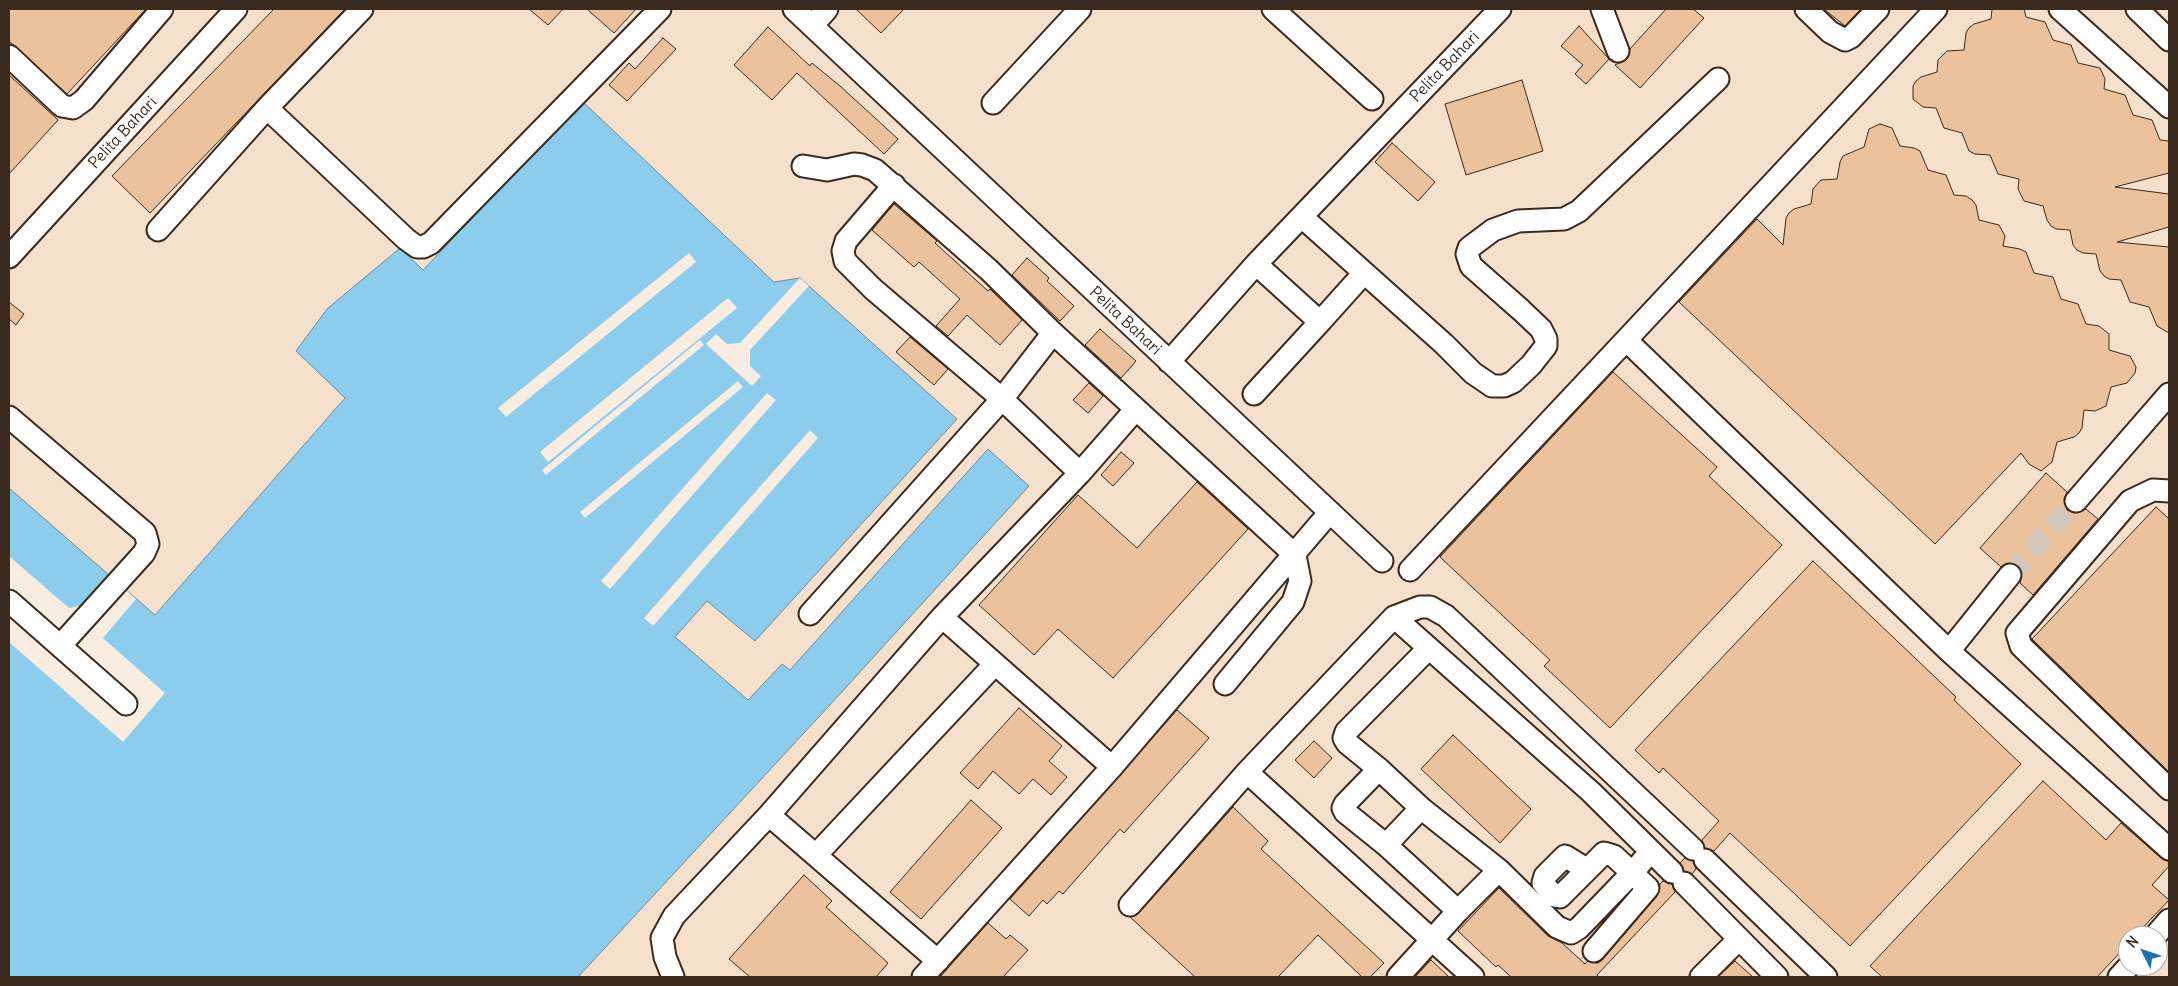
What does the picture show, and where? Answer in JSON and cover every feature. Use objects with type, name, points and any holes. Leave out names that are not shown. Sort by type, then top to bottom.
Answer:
[{"type":"lane","points":[[9,56],[62,106],[73,108],[84,100],[162,9]]},
{"type":"lane","name":"Pelita Bahari","points":[[9,257],[236,9]]},
{"type":"lane","points":[[158,230],[267,108],[362,9]]},
{"type":"lane","points":[[267,108],[406,239],[417,247],[423,247],[431,243],[660,9]]},
{"type":"lane","name":"Pelita Bahari","points":[[794,9],[1169,362],[1256,264],[1500,9]]},
{"type":"lane","points":[[812,26],[827,9]]},
{"type":"lane","points":[[993,103],[1080,9]]},
{"type":"lane","points":[[1273,9],[1372,99]]},
{"type":"lane","points":[[1602,9],[1618,51]]},
{"type":"lane","points":[[1806,9],[1830,32],[1845,40],[1852,37],[1878,9]]},
{"type":"lane","points":[[1410,570],[1936,9]]},
{"type":"lane","points":[[2060,9],[2169,107]]},
{"type":"lane","points":[[2137,9],[2169,40]]},
{"type":"lane","points":[[1302,218],[1473,373],[1492,386],[1504,386],[1512,382],[1531,365],[1546,346],[1546,339],[1534,323],[1471,266],[1467,254],[1469,248],[1493,230],[1518,221],[1564,219],[1579,211],[1718,79]]},
{"type":"lane","points":[[803,166],[827,170],[862,164],[874,170],[894,185],[989,270],[1053,333],[1295,555],[1300,580],[1293,602],[1225,684]]},
{"type":"lane","points":[[894,185],[846,242],[843,252],[845,261],[873,289],[1002,399],[1080,473]]},
{"type":"lane","points":[[1256,264],[1320,322]]},
{"type":"lane","points":[[1254,394],[1364,273]]},
{"type":"lane","points":[[810,614],[1002,399],[1053,333]]},
{"type":"lane","points":[[1626,340],[1949,651],[2169,849]]},
{"type":"lane","points":[[1169,362],[1382,560]]},
{"type":"lane","points":[[2076,501],[2169,394]]},
{"type":"lane","points":[[673,977],[665,957],[662,938],[674,916],[769,815],[942,617],[1080,473],[1136,408]]},
{"type":"lane","points":[[9,418],[145,533],[148,544],[144,553],[60,646]]},
{"type":"lane","points":[[2169,491],[2153,490],[2130,501],[2017,633],[2017,640],[2021,646],[2169,789]]},
{"type":"lane","points":[[923,977],[1112,767],[1330,512]]},
{"type":"lane","points":[[1949,651],[2010,575]]},
{"type":"lane","points":[[9,601],[126,704]]},
{"type":"lane","points":[[1130,905],[1247,772],[1394,617],[1420,606],[1430,607],[1446,616],[1699,854],[1826,977]]},
{"type":"lane","points":[[942,617],[1112,767]]},
{"type":"lane","points":[[1394,617],[1427,650],[1591,792],[1777,977]]},
{"type":"lane","points":[[1427,650],[1346,732],[1344,738],[1347,744],[1421,808],[1499,870],[1556,927],[1571,933],[1579,928],[1634,872],[1651,851]]},
{"type":"lane","points":[[816,855],[995,664]]},
{"type":"lane","points":[[1532,741],[1554,718]]},
{"type":"lane","points":[[1378,769],[1343,808],[1458,911]]},
{"type":"lane","points":[[1247,772],[1473,977]]},
{"type":"lane","points":[[1386,845],[1421,808]]},
{"type":"lane","points":[[769,815],[938,961]]},
{"type":"lane","points":[[1586,869],[1604,853],[1614,856],[1647,885],[1647,891],[1594,951]]},
{"type":"lane","points":[[1398,977],[1458,911],[1499,870]]},
{"type":"lane","points":[[1701,977],[1739,939]]},
{"type":"shaded area","points":[[9,9],[2169,9],[2169,977],[578,977],[829,706],[748,700],[674,637],[707,601],[755,641],[957,419],[800,278],[775,282],[583,102],[423,270],[400,249],[327,309],[296,352],[345,397],[155,615],[9,642]]},
{"type":"water","points":[[583,102],[774,282],[800,278],[957,419],[755,641],[707,601],[675,637],[748,700],[782,664],[790,670],[988,449],[1029,486],[829,706],[578,977],[9,977],[9,488],[155,615],[345,398],[296,351],[327,309],[400,248],[423,270]]},
{"type":"pier","points":[[689,253],[696,262],[506,417],[498,408]]},
{"type":"pier","points":[[800,278],[809,286],[750,350],[750,366],[761,376],[752,386],[706,344],[716,334],[727,344],[740,343]]},
{"type":"pier","points":[[728,298],[737,308],[548,462],[540,452]]},
{"type":"pier","points":[[700,340],[704,345],[546,475],[542,470]]},
{"type":"pier","points":[[738,381],[743,387],[585,518],[580,512]]},
{"type":"pier","points":[[767,393],[776,400],[610,589],[601,581]]},
{"type":"pier","points":[[810,430],[818,438],[653,626],[644,618]]},
{"type":"pier","points":[[9,556],[69,608],[95,603],[115,580],[136,599],[103,638],[165,693],[123,742],[9,642]]},
{"type":"building","points":[[9,9],[146,9],[67,94],[9,41]]},
{"type":"building","points":[[274,9],[345,9],[150,213],[112,176]]},
{"type":"building","points":[[529,9],[563,9],[548,25]]},
{"type":"building","points":[[587,9],[636,9],[614,33]]},
{"type":"building","points":[[856,9],[904,9],[881,33]]},
{"type":"building","points":[[1666,9],[1693,9],[1704,18],[1640,88],[1615,65],[1627,59],[1630,49]]},
{"type":"building","points":[[1824,9],[1861,9],[1845,26]]},
{"type":"building","points":[[1992,9],[2024,9],[2026,17],[2045,22],[2053,40],[2071,45],[2078,63],[2100,68],[2105,79],[2104,89],[2125,95],[2133,115],[2152,120],[2160,140],[2169,141],[2169,173],[2115,187],[2169,194],[2169,227],[2117,242],[2169,247],[2169,333],[2157,326],[2149,307],[2130,302],[2121,280],[2109,279],[2104,276],[2100,271],[2096,254],[2083,253],[2077,250],[2073,245],[2070,230],[2056,229],[2051,226],[2043,206],[2024,201],[2018,189],[2019,179],[1998,174],[1990,155],[1975,154],[1969,151],[1962,133],[1944,128],[1936,108],[1923,107],[1913,99],[1913,86],[1916,81],[1921,77],[1937,72],[1938,60],[1947,51],[1964,50],[1966,33],[1969,28],[1974,24],[1991,19]]},
{"type":"building","points":[[1579,26],[1609,59],[1586,84],[1575,74],[1583,65],[1561,46]]},
{"type":"building","points":[[768,27],[810,66],[812,63],[840,86],[898,139],[884,154],[797,73],[772,100],[734,65]]},
{"type":"building","points":[[663,38],[676,49],[627,101],[609,85],[629,63],[635,69]]},
{"type":"building","points":[[9,75],[58,120],[9,174]]},
{"type":"building","points":[[1522,80],[1543,151],[1466,175],[1445,104]]},
{"type":"building","points":[[1880,124],[1892,128],[1900,146],[1920,151],[1928,170],[1946,175],[1954,195],[1966,196],[1972,200],[1976,205],[1979,220],[1999,225],[2005,236],[2003,246],[2026,252],[2034,273],[2053,277],[2061,299],[2078,304],[2086,324],[2099,326],[2109,334],[2109,350],[2130,356],[2136,367],[2135,373],[2127,383],[2111,387],[2106,406],[2095,411],[2084,410],[2082,428],[2079,433],[2074,437],[2057,442],[2052,462],[2041,471],[2029,464],[2021,453],[1935,544],[1679,302],[1757,219],[1783,245],[1786,218],[1789,213],[1794,209],[1811,204],[1813,189],[1821,180],[1837,179],[1843,156],[1864,147],[1869,129]]},
{"type":"building","points":[[1392,143],[1435,182],[1418,201],[1375,162]]},
{"type":"building","points":[[894,204],[1022,320],[1000,345],[967,315],[948,336],[936,326],[960,299],[919,262],[914,267],[872,230]]},
{"type":"building","points":[[1027,258],[1049,278],[1047,281],[1074,306],[1060,321],[1012,275]]},
{"type":"building","points":[[9,302],[24,314],[16,325],[9,319]]},
{"type":"building","points":[[1100,329],[1136,361],[1121,378],[1085,345]]},
{"type":"building","points":[[910,337],[948,369],[934,385],[896,352]]},
{"type":"building","points":[[1613,372],[1717,467],[1709,476],[1782,545],[1610,728],[1544,666],[1550,660],[1440,557]]},
{"type":"building","points":[[1089,383],[1103,396],[1088,413],[1073,400]]},
{"type":"building","points":[[1121,452],[1134,463],[1113,486],[1101,475]]},
{"type":"building","points":[[2046,473],[2067,492],[2064,499],[2067,510],[2074,513],[2086,509],[2098,519],[2033,595],[2020,583],[2022,576],[2018,566],[2011,563],[2001,567],[1980,548]]},
{"type":"building","points":[[1197,482],[1248,529],[1113,678],[1058,629],[1034,655],[979,605],[1078,495],[1137,548]]},
{"type":"building","points":[[2156,507],[2169,519],[2169,772],[2032,639]]},
{"type":"building","points":[[1813,561],[1956,697],[1954,700],[2021,764],[1850,946],[1730,833],[1714,851],[1705,848],[1702,840],[1719,821],[1663,768],[1659,773],[1635,750]]},
{"type":"building","points":[[1019,708],[1062,746],[1049,761],[1067,777],[1051,795],[1033,779],[1019,794],[993,771],[978,789],[960,773]]},
{"type":"building","points":[[1177,710],[1209,738],[1124,833],[1120,829],[1063,894],[1059,891],[1047,904],[1043,900],[1029,916],[1010,899]]},
{"type":"building","points":[[1453,735],[1531,809],[1500,843],[1421,769]]},
{"type":"building","points":[[1314,741],[1332,758],[1314,778],[1295,760]]},
{"type":"building","points":[[2043,781],[2106,840],[2121,823],[2161,858],[2169,862],[2169,866],[2152,885],[2169,900],[2144,926],[2118,926],[2118,955],[2097,977],[1882,977],[1870,966]]},
{"type":"building","points":[[971,800],[1002,828],[921,919],[890,892]]},
{"type":"building","points":[[1233,807],[1268,841],[1261,849],[1384,963],[1370,977],[1362,977],[1318,935],[1278,977],[1195,977],[1130,917],[1139,913]]},
{"type":"building","points":[[1685,858],[1693,861],[1696,869],[1692,874],[1684,871],[1680,863]]},
{"type":"building","points":[[804,875],[832,901],[826,907],[888,963],[876,977],[750,977],[729,959]]},
{"type":"building","points":[[1663,881],[1672,884],[1675,892],[1597,975],[1598,977],[1511,977],[1498,965],[1496,967],[1458,931],[1499,888],[1548,936],[1562,943],[1585,964],[1588,961],[1598,963],[1657,896],[1660,884]]},
{"type":"building","points":[[988,923],[1006,939],[1010,935],[1028,950],[1003,977],[940,977]]},
{"type":"building","points":[[1431,960],[1449,977],[1415,977]]},
{"type":"building","points":[[1735,961],[1753,977],[1718,977]]},
{"type":"tunnel","points":[[2010,575],[2076,501]]}]
